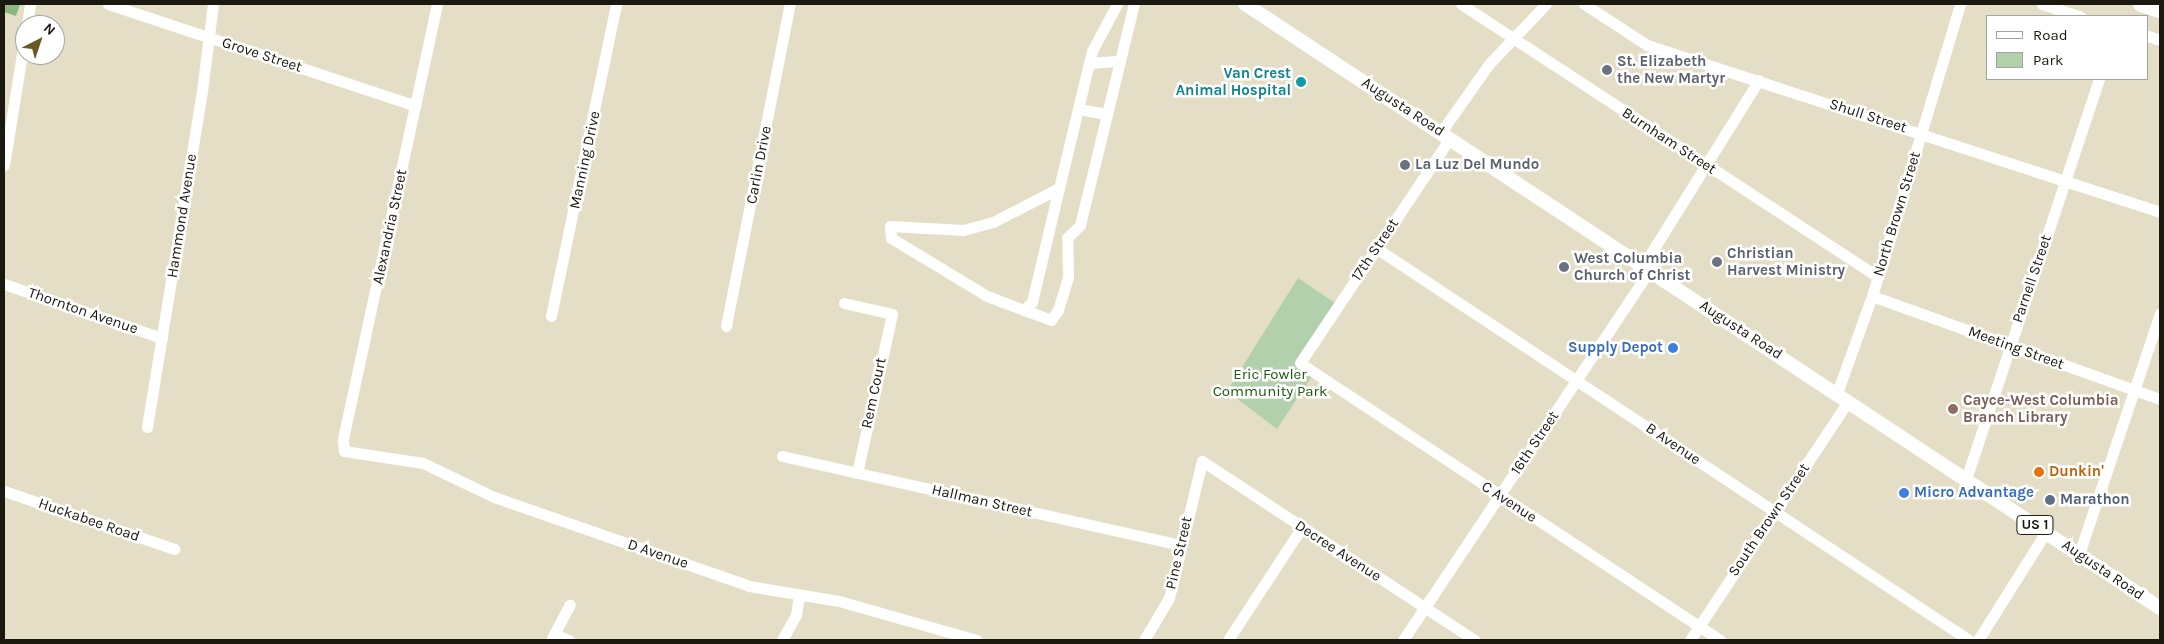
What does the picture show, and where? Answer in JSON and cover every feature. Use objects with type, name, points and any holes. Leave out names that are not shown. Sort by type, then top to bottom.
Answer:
[{"type":"highway","points":[[2141,4],[2160,10]]},
{"type":"main road","name":"Augusta Road","points":[[1245,4],[2160,608]]},
{"type":"street","name":"Grove Street","points":[[108,4],[416,106]]},
{"type":"street","name":"Hammond Avenue","points":[[146,427],[204,76],[206,36],[213,4]]},
{"type":"street","name":"Alexandria Street","points":[[344,451],[343,440],[437,4]]},
{"type":"street","name":"Manning Drive","points":[[552,316],[616,4]]},
{"type":"street","name":"Carlin Drive","points":[[726,326],[790,4]]},
{"type":"street","points":[[1024,310],[1032,302],[1090,63],[1103,26],[1117,4]]},
{"type":"street","points":[[1059,188],[993,222],[964,230],[890,226],[890,238],[987,296],[1051,320],[1058,310],[1068,277],[1067,238],[1080,225],[1134,4]]},
{"type":"street","name":"Burnham Street","points":[[1462,4],[1706,166],[1878,277]]},
{"type":"street","name":"17th Street","points":[[1300,363],[1376,248],[1488,64],[1546,4]]},
{"type":"street","name":"Shull Street","points":[[1584,4],[1647,45],[2160,212]]},
{"type":"street","name":"North Brown Street","points":[[1843,397],[1960,4]]},
{"type":"street","points":[[2042,4],[2077,15]]},
{"type":"street","points":[[1090,63],[1120,61]]},
{"type":"street","points":[[4,165],[6,139],[20,65]]},
{"type":"street","name":"16th Street","points":[[1403,640],[1577,380],[1647,268],[1706,166],[1759,80]]},
{"type":"street","name":"Parnell Street","points":[[1966,479],[2099,80]]},
{"type":"street","points":[[1078,108],[1107,114]]},
{"type":"street","points":[[1048,234],[1067,238]]},
{"type":"street","name":"B Avenue","points":[[1376,248],[1969,640]]},
{"type":"street","name":"Thornton Avenue","points":[[4,284],[162,338]]},
{"type":"street","name":"Meeting Street","points":[[1872,296],[2160,399]]},
{"type":"street","name":"Rem Court","points":[[844,303],[892,314],[858,473]]},
{"type":"street","points":[[2078,554],[2160,313]]},
{"type":"street","name":"C Avenue","points":[[1300,363],[1720,640]]},
{"type":"street","name":"South Brown Street","points":[[1690,640],[1774,512],[1843,397]]},
{"type":"street","name":"D Avenue","points":[[344,451],[423,463],[494,497],[730,580],[800,596],[839,601],[977,640]]},
{"type":"street","name":"Hallman Street","points":[[782,456],[1181,545]]},
{"type":"street","name":"Decree Avenue","points":[[1202,461],[1474,640]]},
{"type":"street","name":"Pine Street","points":[[1144,640],[1169,598],[1202,461]]},
{"type":"street","name":"Huckabee Road","points":[[4,491],[174,549]]},
{"type":"street","points":[[1228,640],[1302,527]]},
{"type":"street","points":[[1978,640],[2046,532]]},
{"type":"street","points":[[782,640],[796,615],[800,596]]},
{"type":"street","points":[[569,640],[552,637],[570,605]]},
{"type":"green space","points":[[4,4],[20,4],[15,16],[4,12]]},
{"type":"green space","name":"Eric Fowler Community Park","points":[[1298,278],[1338,305],[1300,362],[1314,373],[1277,429],[1227,391]]},
{"type":"place","name":"St. Elizabeth the New Martyr","points":[[1607,70]]},
{"type":"place","name":"Van Crest Animal Hospital","points":[[1301,82]]},
{"type":"place","name":"La Luz Del Mundo","points":[[1405,165]]},
{"type":"place","name":"Christian Harvest Ministry","points":[[1717,262]]},
{"type":"place","name":"West Columbia Church of Christ","points":[[1564,267]]},
{"type":"place","name":"Supply Depot","points":[[1673,348]]},
{"type":"place","name":"Cayce-West Columbia Branch Library","points":[[1953,409]]},
{"type":"place","name":"Dunkin'","points":[[2039,472]]},
{"type":"place","name":"Micro Advantage","points":[[1904,493]]},
{"type":"place","name":"Marathon","points":[[2050,500]]}]
